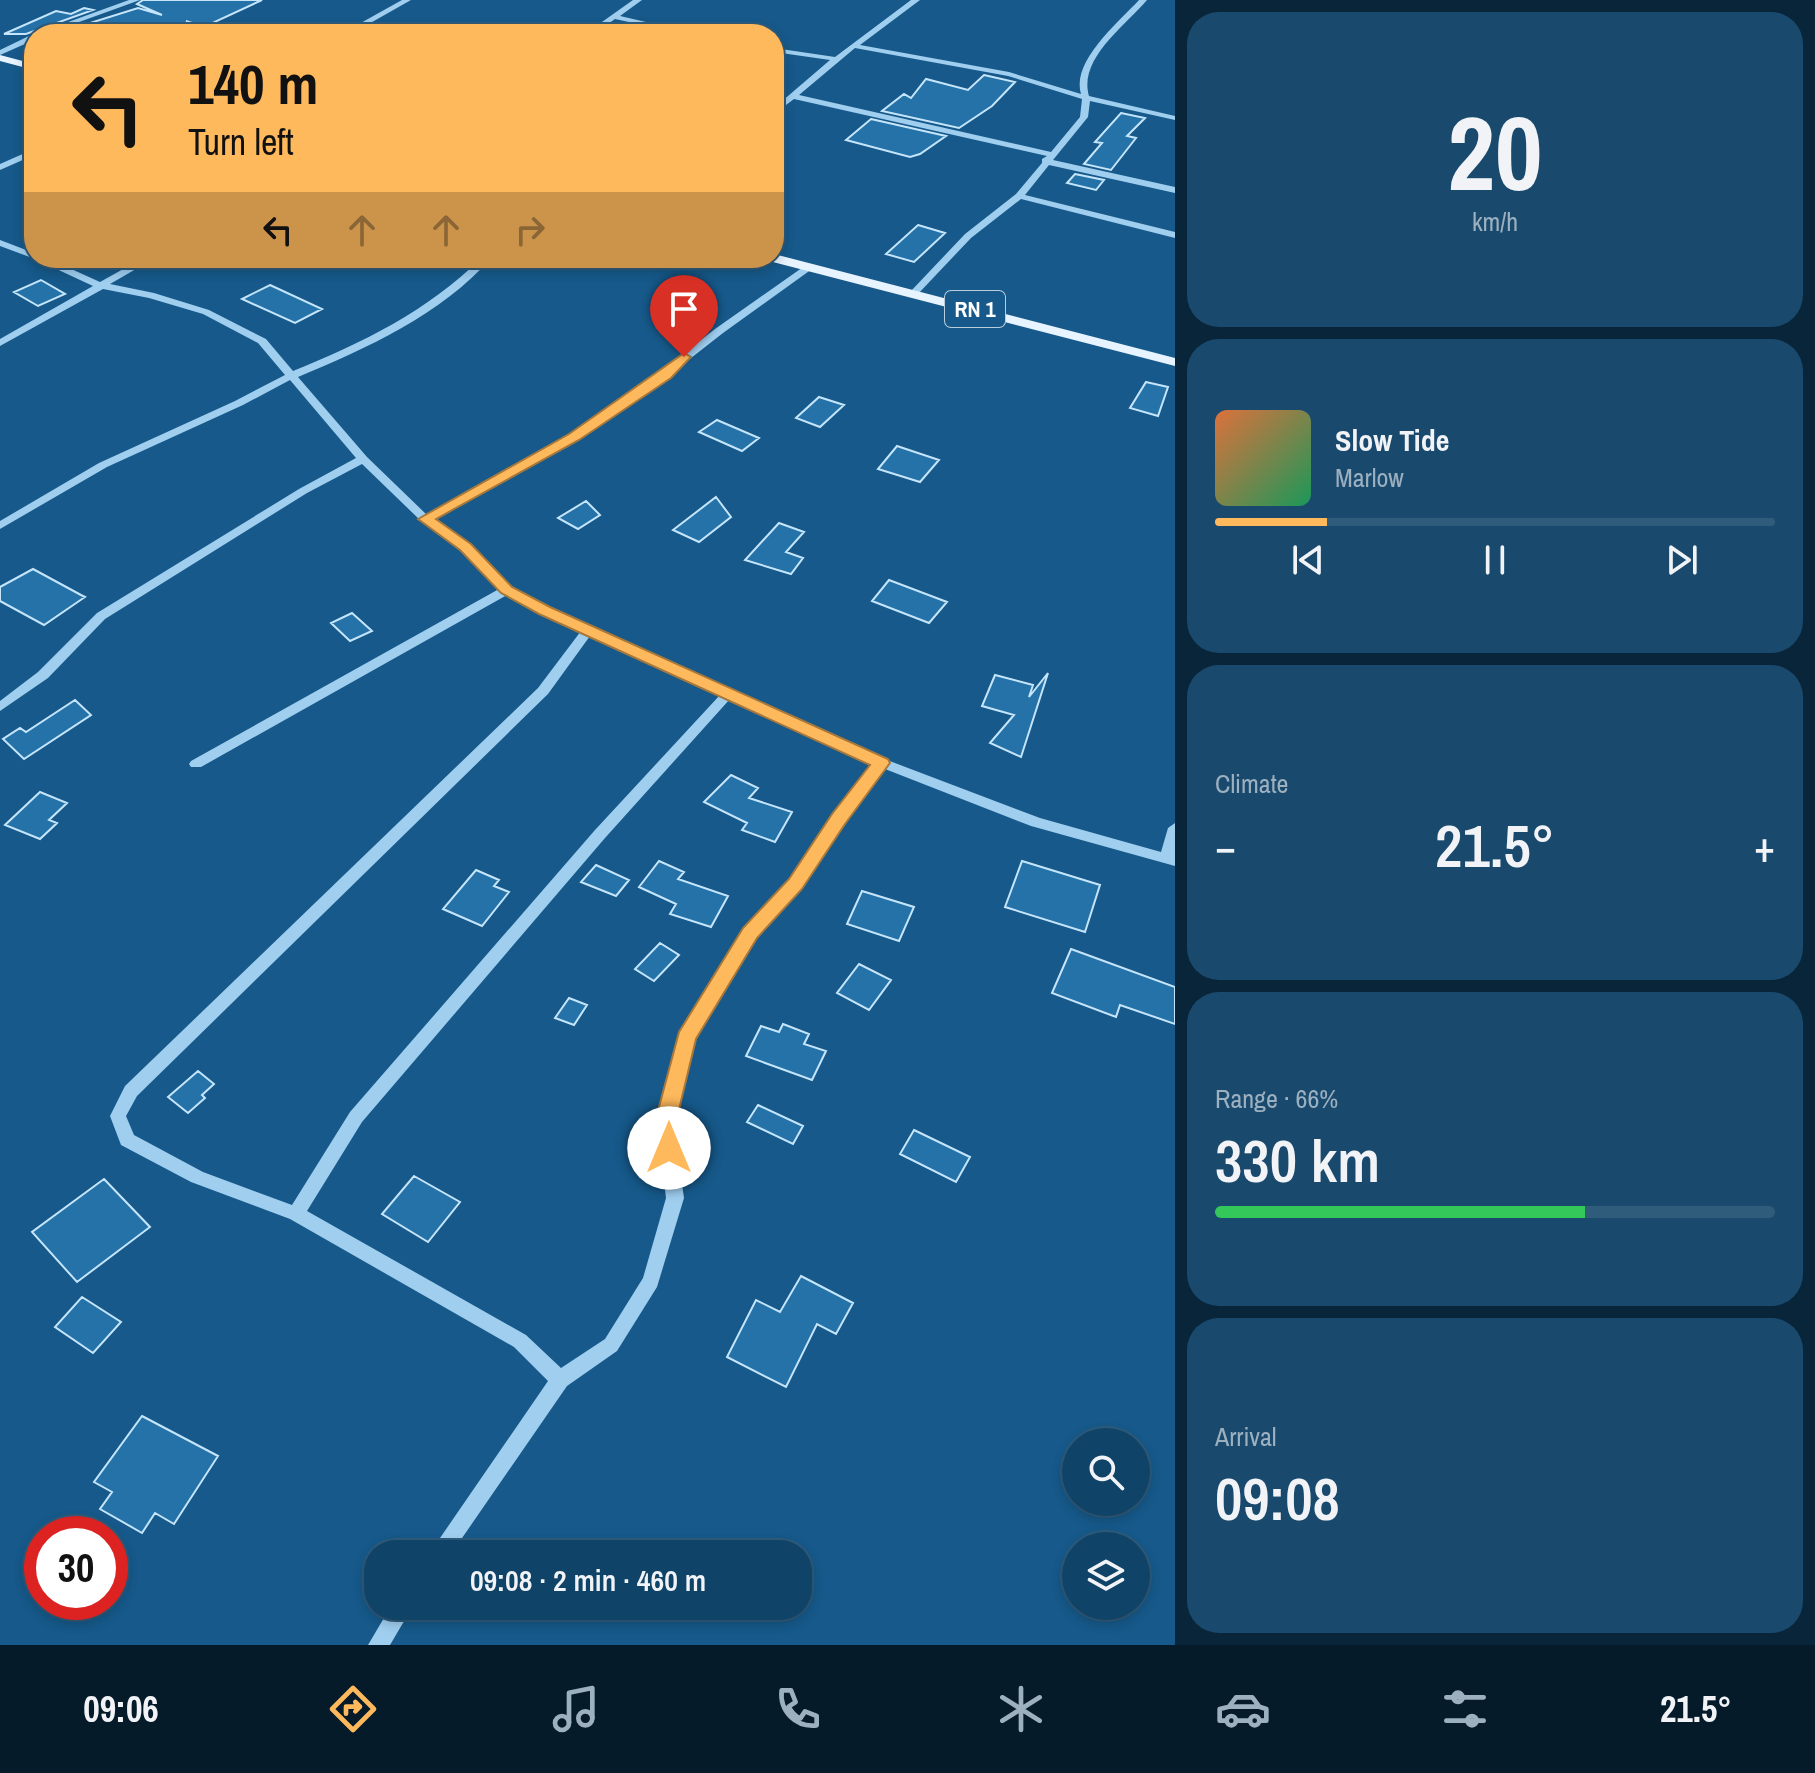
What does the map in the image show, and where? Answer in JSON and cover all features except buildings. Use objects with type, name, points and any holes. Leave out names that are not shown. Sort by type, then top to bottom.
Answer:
[{"type":"main road","points":[[0,56],[24,64]]},
{"type":"main road","name":"RN 1","points":[[784,261],[1175,362]]},
{"type":"street","points":[[68,24],[136,0]]},
{"type":"street","points":[[363,24],[407,0]]},
{"type":"street","points":[[604,24],[638,0]]},
{"type":"street","points":[[784,104],[836,59],[916,0]]},
{"type":"street","points":[[914,293],[968,236],[1019,196],[1084,117],[1086,98],[1082,85],[1093,54],[1143,0]]},
{"type":"street","points":[[615,17],[648,24]]},
{"type":"street","points":[[0,56],[24,42]]},
{"type":"street","points":[[855,46],[1009,74],[1086,98],[1175,118]]},
{"type":"street","points":[[784,51],[836,59]]},
{"type":"street","points":[[793,96],[1175,190]]},
{"type":"street","points":[[0,167],[24,156]]},
{"type":"street","points":[[1019,196],[1175,235]]},
{"type":"street","points":[[0,243],[24,252]]},
{"type":"street","points":[[425,519],[536,459],[627,403],[719,331],[809,267]]},
{"type":"street","points":[[60,268],[98,285],[151,295],[206,312],[262,341],[363,459],[425,519],[465,547],[507,590],[882,763],[1036,822],[1171,859],[1175,828]]},
{"type":"street","points":[[0,343],[131,268]]},
{"type":"street","points":[[0,526],[103,465],[293,375],[351,351],[427,308],[476,268]]},
{"type":"street","points":[[0,707],[43,675],[101,616],[303,491],[363,459]]},
{"type":"street","points":[[196,764],[507,590]]},
{"type":"street","points":[[560,1380],[520,1341],[296,1214],[197,1177],[127,1140],[118,1116],[131,1091],[152,1070],[543,691],[589,629]]},
{"type":"street","points":[[296,1214],[356,1117],[580,856],[728,694]]},
{"type":"street","points":[[449,1540],[560,1380],[611,1345],[651,1281],[675,1198],[665,1122],[686,1038],[750,933],[795,884],[838,819],[882,763]]},
{"type":"street","points":[[378,1645],[394,1620]]},
{"type":"route","points":[[669,1148],[665,1122],[686,1038],[750,933],[795,884],[838,819],[882,763],[544,610],[507,590],[465,547],[425,519],[574,437],[666,375],[684,357]]}]
